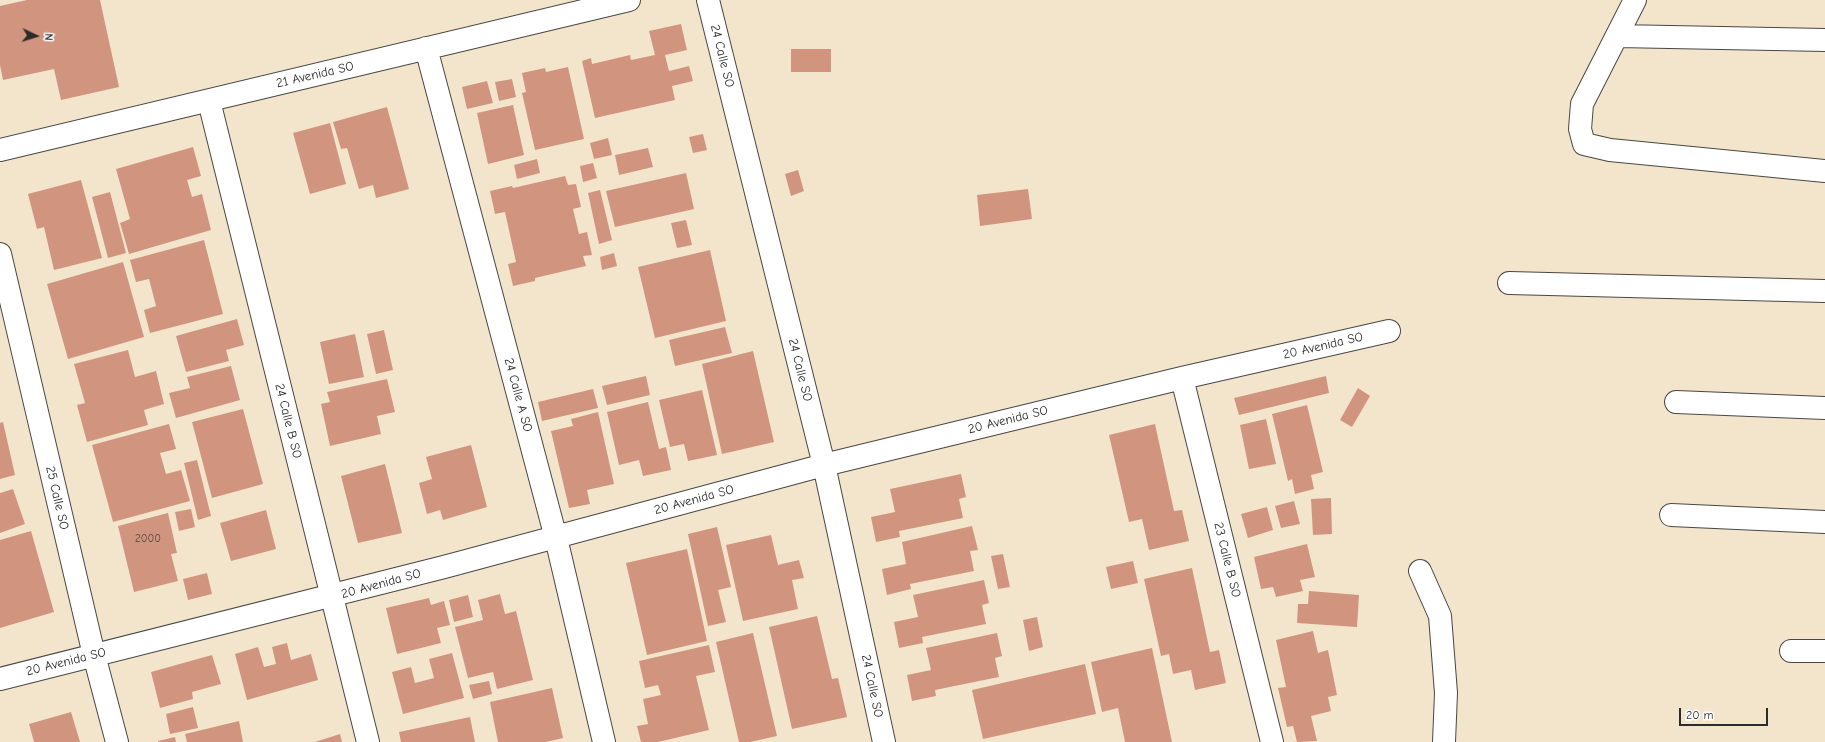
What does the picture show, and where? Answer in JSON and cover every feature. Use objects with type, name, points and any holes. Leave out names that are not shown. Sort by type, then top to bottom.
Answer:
[{"type":"street","name":"21 Avenida SO","points":[[0,150],[629,0]]},
{"type":"street","name":"24 Calle SO","points":[[708,0],[824,465],[884,742]]},
{"type":"street","points":[[1635,0],[1582,104],[1580,129],[1584,144],[1610,150],[1825,171]]},
{"type":"street","points":[[1618,36],[1825,40]]},
{"type":"street","name":"24 Calle A SO","points":[[426,48],[556,538],[604,742]]},
{"type":"street","name":"24 Calle B SO","points":[[209,101],[368,742]]},
{"type":"street","name":"25 Calle SO","points":[[0,254],[94,655],[117,742]]},
{"type":"street","points":[[1509,283],[1825,291]]},
{"type":"street","name":"20 Avenida SO","points":[[0,679],[556,538],[824,465],[1182,378],[1390,331]]},
{"type":"street","name":"23 Calle B SO","points":[[1182,378],[1272,742]]},
{"type":"street","points":[[1676,402],[1825,408]]},
{"type":"street","points":[[1671,515],[1825,522]]},
{"type":"street","points":[[1420,571],[1440,616],[1446,692],[1444,742]]},
{"type":"street","points":[[1791,651],[1825,651]]},
{"type":"building","points":[[27,0],[100,0],[119,87],[61,100],[54,69],[3,80],[0,65],[0,6]]},
{"type":"building","points":[[681,24],[687,50],[665,55],[669,71],[689,66],[693,81],[672,86],[675,100],[595,118],[582,61],[591,58],[592,64],[630,55],[631,60],[655,55],[649,31]]},
{"type":"building","points":[[791,49],[831,49],[831,72],[791,72]]},
{"type":"building","points":[[568,67],[584,139],[535,150],[522,93],[526,92],[522,73],[545,68],[546,72]]},
{"type":"building","points":[[512,79],[516,97],[499,101],[495,82]]},
{"type":"building","points":[[487,81],[493,103],[467,109],[462,87]]},
{"type":"building","points":[[513,105],[524,155],[488,164],[477,113]]},
{"type":"building","points":[[387,107],[409,189],[376,198],[373,185],[359,189],[347,148],[341,149],[333,122]]},
{"type":"building","points":[[330,123],[346,184],[310,194],[293,133]]},
{"type":"building","points":[[703,134],[707,150],[693,153],[689,137]]},
{"type":"building","points":[[608,138],[612,155],[594,159],[590,143]]},
{"type":"building","points":[[193,147],[201,176],[187,180],[192,197],[202,194],[211,230],[129,254],[120,223],[130,219],[116,169]]},
{"type":"building","points":[[648,148],[653,167],[619,175],[615,155]]},
{"type":"building","points":[[537,159],[540,173],[517,179],[514,165]]},
{"type":"building","points":[[593,163],[597,178],[583,182],[580,166]]},
{"type":"building","points":[[798,170],[804,191],[791,196],[785,174]]},
{"type":"building","points":[[686,173],[694,209],[615,227],[606,191]]},
{"type":"building","points":[[565,176],[568,185],[576,184],[581,207],[573,209],[579,234],[587,232],[592,255],[583,256],[586,266],[535,278],[535,281],[513,286],[508,264],[516,262],[505,212],[495,214],[490,191],[512,186],[513,188]]},
{"type":"building","points":[[81,180],[102,258],[54,270],[44,227],[37,229],[28,194]]},
{"type":"building","points":[[1028,189],[1032,219],[980,226],[977,195]]},
{"type":"building","points":[[600,190],[612,240],[599,244],[588,193]]},
{"type":"building","points":[[110,192],[126,253],[108,258],[92,197]]},
{"type":"building","points":[[686,220],[692,245],[677,248],[671,223]]},
{"type":"building","points":[[204,240],[223,314],[150,333],[144,310],[156,306],[149,279],[136,282],[130,260]]},
{"type":"building","points":[[710,250],[726,321],[655,338],[638,267]]},
{"type":"building","points":[[614,253],[617,266],[602,270],[600,257]]},
{"type":"building","points":[[123,262],[144,337],[68,359],[47,284]]},
{"type":"building","points":[[237,319],[244,345],[226,350],[229,361],[186,372],[176,336]]},
{"type":"building","points":[[725,327],[732,353],[675,366],[669,340]]},
{"type":"building","points":[[384,330],[393,370],[376,374],[367,334]]},
{"type":"building","points":[[355,334],[364,377],[329,384],[320,342]]},
{"type":"building","points":[[128,350],[135,377],[156,371],[164,404],[144,410],[148,425],[87,442],[77,405],[85,403],[74,364]]},
{"type":"building","points":[[753,351],[774,442],[722,454],[702,364]]},
{"type":"building","points":[[231,366],[240,400],[176,418],[169,393],[190,388],[187,377]]},
{"type":"building","points":[[646,376],[650,395],[607,405],[602,386]]},
{"type":"building","points":[[1326,376],[1329,393],[1239,415],[1234,398]]},
{"type":"building","points":[[387,379],[395,412],[377,416],[381,434],[330,446],[321,404],[330,402],[327,392]]},
{"type":"building","points":[[1358,388],[1370,396],[1352,427],[1340,420]]},
{"type":"building","points":[[593,389],[598,408],[542,421],[538,402]]},
{"type":"building","points":[[702,390],[717,455],[688,461],[684,444],[670,447],[659,400]]},
{"type":"building","points":[[648,402],[659,449],[666,447],[671,470],[643,476],[639,460],[619,465],[607,412]]},
{"type":"building","points":[[1307,405],[1323,472],[1311,475],[1314,489],[1295,494],[1292,479],[1288,481],[1272,414]]},
{"type":"building","points":[[243,409],[263,484],[212,498],[192,422]]},
{"type":"building","points":[[598,412],[614,484],[587,490],[590,504],[569,508],[551,431],[573,426],[571,419]]},
{"type":"building","points":[[1266,419],[1276,464],[1249,469],[1240,425]]},
{"type":"building","points":[[3,422],[15,475],[0,479],[0,423]]},
{"type":"building","points":[[169,424],[176,449],[160,453],[166,474],[181,470],[190,501],[113,522],[92,445]]},
{"type":"building","points":[[1155,424],[1174,511],[1182,510],[1189,541],[1149,550],[1142,519],[1129,522],[1109,435]]},
{"type":"building","points":[[471,445],[487,507],[443,520],[440,510],[427,514],[419,483],[432,479],[426,457]]},
{"type":"building","points":[[197,460],[211,516],[198,520],[184,463]]},
{"type":"building","points":[[385,464],[402,533],[358,543],[341,476]]},
{"type":"building","points":[[961,474],[966,497],[959,499],[963,518],[899,531],[900,537],[876,542],[871,517],[895,512],[890,489]]},
{"type":"building","points":[[13,489],[25,524],[0,533],[0,493]]},
{"type":"building","points":[[1331,498],[1332,534],[1313,535],[1311,499]]},
{"type":"building","points":[[1294,501],[1300,524],[1281,528],[1275,506]]},
{"type":"building","points":[[1267,507],[1273,530],[1248,538],[1241,514]]},
{"type":"building","points":[[191,509],[195,527],[179,531],[175,512]]},
{"type":"building","points":[[266,510],[276,549],[231,561],[220,523]]},
{"type":"building","points":[[168,513],[177,553],[171,554],[178,581],[134,592],[118,526]]},
{"type":"building","points":[[972,526],[978,550],[970,551],[974,571],[910,584],[911,589],[887,595],[882,569],[906,564],[902,542]]},
{"type":"building","points":[[717,527],[731,587],[718,590],[726,622],[708,626],[688,534]]},
{"type":"building","points":[[31,531],[54,612],[0,628],[0,540]]},
{"type":"building","points":[[771,535],[778,565],[799,560],[804,578],[792,580],[798,609],[743,621],[726,545]]},
{"type":"building","points":[[1307,544],[1315,577],[1300,580],[1303,591],[1276,597],[1273,587],[1261,589],[1254,557]]},
{"type":"building","points":[[687,549],[707,641],[647,655],[626,563]]},
{"type":"building","points":[[1003,554],[1010,587],[998,589],[991,556]]},
{"type":"building","points":[[1133,561],[1138,583],[1111,589],[1106,567]]},
{"type":"building","points":[[1192,568],[1210,652],[1219,650],[1226,683],[1195,690],[1191,670],[1173,674],[1169,654],[1161,656],[1144,579]]},
{"type":"building","points":[[207,573],[212,594],[188,600],[183,579]]},
{"type":"building","points":[[984,580],[989,603],[982,605],[986,624],[922,637],[923,643],[899,648],[894,622],[918,617],[913,595]]},
{"type":"building","points":[[1309,591],[1359,595],[1357,627],[1297,623],[1298,604],[1308,604]]},
{"type":"building","points":[[500,594],[505,614],[516,611],[533,680],[497,689],[493,672],[468,678],[455,627],[483,620],[478,600]]},
{"type":"building","points":[[468,595],[473,617],[454,622],[449,600]]},
{"type":"building","points":[[429,598],[431,605],[444,601],[450,625],[437,628],[441,643],[397,654],[386,608]]},
{"type":"building","points":[[817,616],[832,679],[838,678],[847,717],[792,729],[769,627]]},
{"type":"building","points":[[1037,617],[1043,647],[1029,651],[1023,620]]},
{"type":"building","points":[[1313,631],[1318,653],[1328,650],[1337,695],[1328,697],[1331,711],[1311,716],[1317,741],[1297,742],[1293,726],[1287,727],[1278,688],[1286,687],[1276,640]]},
{"type":"building","points":[[753,633],[777,736],[750,742],[739,742],[716,642]]},
{"type":"building","points":[[997,633],[1002,656],[995,658],[999,677],[935,690],[936,696],[912,701],[907,675],[931,670],[926,648]]},
{"type":"building","points":[[287,643],[291,660],[311,654],[318,680],[247,700],[235,654],[258,647],[264,667],[276,664],[272,647]]},
{"type":"building","points":[[709,645],[715,672],[696,676],[709,730],[658,742],[641,742],[637,726],[648,724],[643,699],[661,695],[658,685],[645,688],[639,661]]},
{"type":"building","points":[[1152,648],[1172,742],[1125,742],[1118,708],[1102,712],[1091,662]]},
{"type":"building","points":[[452,653],[464,698],[403,714],[392,672],[411,667],[415,683],[434,678],[429,659]]},
{"type":"building","points":[[212,655],[221,684],[192,692],[193,699],[160,708],[151,672]]},
{"type":"building","points":[[1085,664],[1096,714],[983,739],[972,690]]},
{"type":"building","points":[[489,681],[492,694],[473,699],[469,685]]},
{"type":"building","points":[[552,688],[563,738],[546,742],[498,742],[490,702]]},
{"type":"building","points":[[193,707],[198,728],[170,734],[166,714]]},
{"type":"building","points":[[71,712],[80,742],[34,742],[29,724]]},
{"type":"building","points":[[470,717],[475,742],[401,742],[399,732]]},
{"type":"building","points":[[239,721],[243,742],[187,742],[185,734]]},
{"type":"building","points":[[340,734],[342,742],[315,742]]},
{"type":"building","points":[[175,737],[176,742],[158,742],[158,741]]}]
